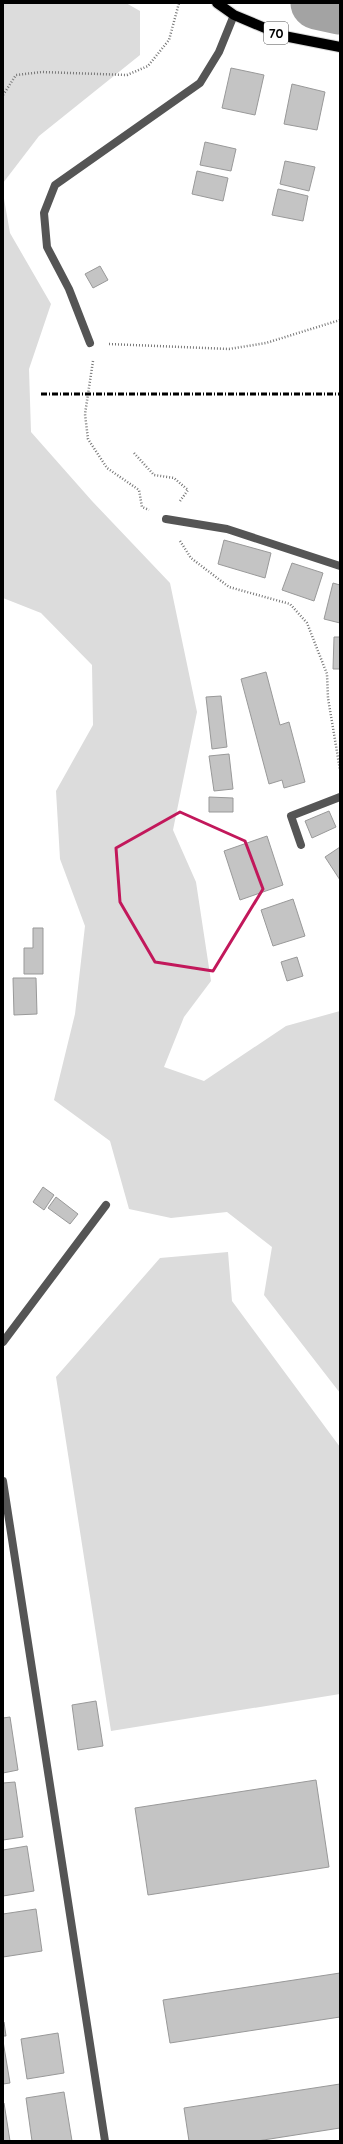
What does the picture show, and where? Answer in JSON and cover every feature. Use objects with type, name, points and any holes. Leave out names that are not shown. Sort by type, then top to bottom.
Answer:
[{"type":"main road","name":"70","points":[[217,3],[234,15],[284,36],[340,47]]},
{"type":"street","points":[[90,343],[69,289],[47,247],[44,213],[55,185],[200,83],[219,52],[234,15]]},
{"type":"street","points":[[166,519],[227,529],[340,566]]},
{"type":"street","points":[[301,845],[291,816],[340,797]]},
{"type":"street","points":[[3,1342],[106,1205]]},
{"type":"street","points":[[3,1481],[105,2141]]},
{"type":"path","points":[[3,96],[16,75],[42,72],[127,75],[148,66],[169,40],[180,3]]},
{"type":"path","points":[[340,320],[266,343],[229,350],[90,343],[93,363],[85,414],[88,439],[107,468],[139,490],[142,507],[166,519],[191,558],[229,587],[290,604],[307,623],[327,674],[328,698],[340,770]]},
{"type":"path","points":[[134,453],[154,475],[174,478],[188,490],[166,519]]},
{"type":"highlighted area","points":[[180,812],[245,841],[263,889],[213,971],[155,962],[120,902],[116,848]]},
{"type":"shaded area","points":[[3,3],[126,3],[140,11],[140,55],[39,136],[3,183]]},
{"type":"shaded area","points":[[3,193],[10,233],[51,304],[29,369],[31,432],[92,501],[170,583],[197,712],[173,830],[196,882],[211,981],[184,1017],[164,1067],[204,1081],[286,1026],[340,1011],[340,1393],[264,1295],[272,1247],[227,1212],[171,1218],[129,1209],[110,1141],[54,1100],[75,1014],[85,926],[60,859],[56,791],[93,725],[92,665],[41,613],[3,598]]},
{"type":"shaded area","points":[[228,1252],[232,1301],[340,1447],[340,1694],[111,1731],[56,1377],[160,1258]]},
{"type":"building","points":[[231,68],[264,75],[255,115],[222,108]]},
{"type":"building","points":[[292,84],[325,92],[317,130],[284,124]]},
{"type":"building","points":[[205,142],[236,149],[231,171],[200,165]]},
{"type":"building","points":[[285,161],[315,167],[309,191],[280,184]]},
{"type":"building","points":[[197,171],[228,178],[223,201],[192,194]]},
{"type":"building","points":[[278,189],[308,196],[303,221],[272,215]]},
{"type":"building","points":[[100,266],[108,280],[93,288],[85,274]]},
{"type":"building","points":[[224,540],[271,553],[265,578],[218,564]]},
{"type":"building","points":[[292,563],[323,573],[314,601],[282,590]]},
{"type":"building","points":[[333,583],[340,585],[340,623],[324,619]]},
{"type":"building","points":[[334,637],[340,637],[340,669],[333,669]]},
{"type":"building","points":[[266,672],[280,725],[289,722],[305,782],[284,788],[282,780],[269,784],[241,679]]},
{"type":"building","points":[[221,696],[227,747],[212,749],[206,697]]},
{"type":"building","points":[[229,754],[233,789],[214,791],[209,756]]},
{"type":"building","points":[[209,797],[233,798],[233,812],[209,812]]},
{"type":"building","points":[[329,811],[336,827],[312,838],[305,821]]},
{"type":"building","points":[[267,836],[283,885],[240,900],[224,851]]},
{"type":"building","points":[[340,847],[340,880],[325,857]]},
{"type":"building","points":[[293,899],[305,936],[273,946],[261,910]]},
{"type":"building","points":[[33,928],[43,928],[43,974],[24,974],[24,948],[33,948]]},
{"type":"building","points":[[297,957],[303,976],[287,981],[281,962]]},
{"type":"building","points":[[13,978],[36,978],[37,1014],[14,1015]]},
{"type":"building","points":[[43,1187],[54,1195],[44,1210],[33,1202]]},
{"type":"building","points":[[56,1197],[78,1214],[70,1224],[48,1208]]},
{"type":"building","points":[[96,1701],[103,1746],[78,1750],[72,1705]]},
{"type":"building","points":[[10,1717],[18,1770],[3,1773],[3,1718]]},
{"type":"building","points":[[316,1780],[329,1867],[148,1895],[135,1808]]},
{"type":"building","points":[[15,1782],[23,1837],[3,1840],[3,1783]]},
{"type":"building","points":[[27,1846],[34,1891],[3,1896],[3,1850]]},
{"type":"building","points":[[36,1909],[42,1951],[3,1957],[3,1914]]},
{"type":"building","points":[[340,1973],[340,2017],[170,2043],[163,2000]]},
{"type":"building","points":[[4,2022],[6,2036],[3,2036]]},
{"type":"building","points":[[58,2033],[64,2073],[27,2079],[21,2039]]},
{"type":"building","points":[[3,2041],[10,2083],[3,2084]]},
{"type":"building","points":[[340,2084],[340,2128],[257,2141],[189,2141],[184,2108]]},
{"type":"building","points":[[64,2092],[72,2141],[32,2141],[26,2098]]},
{"type":"building","points":[[4,2103],[10,2141],[3,2141]]},
{"type":"waterway","points":[[317,3],[340,8]]},
{"type":"railway","points":[[41,394],[340,394]]}]
